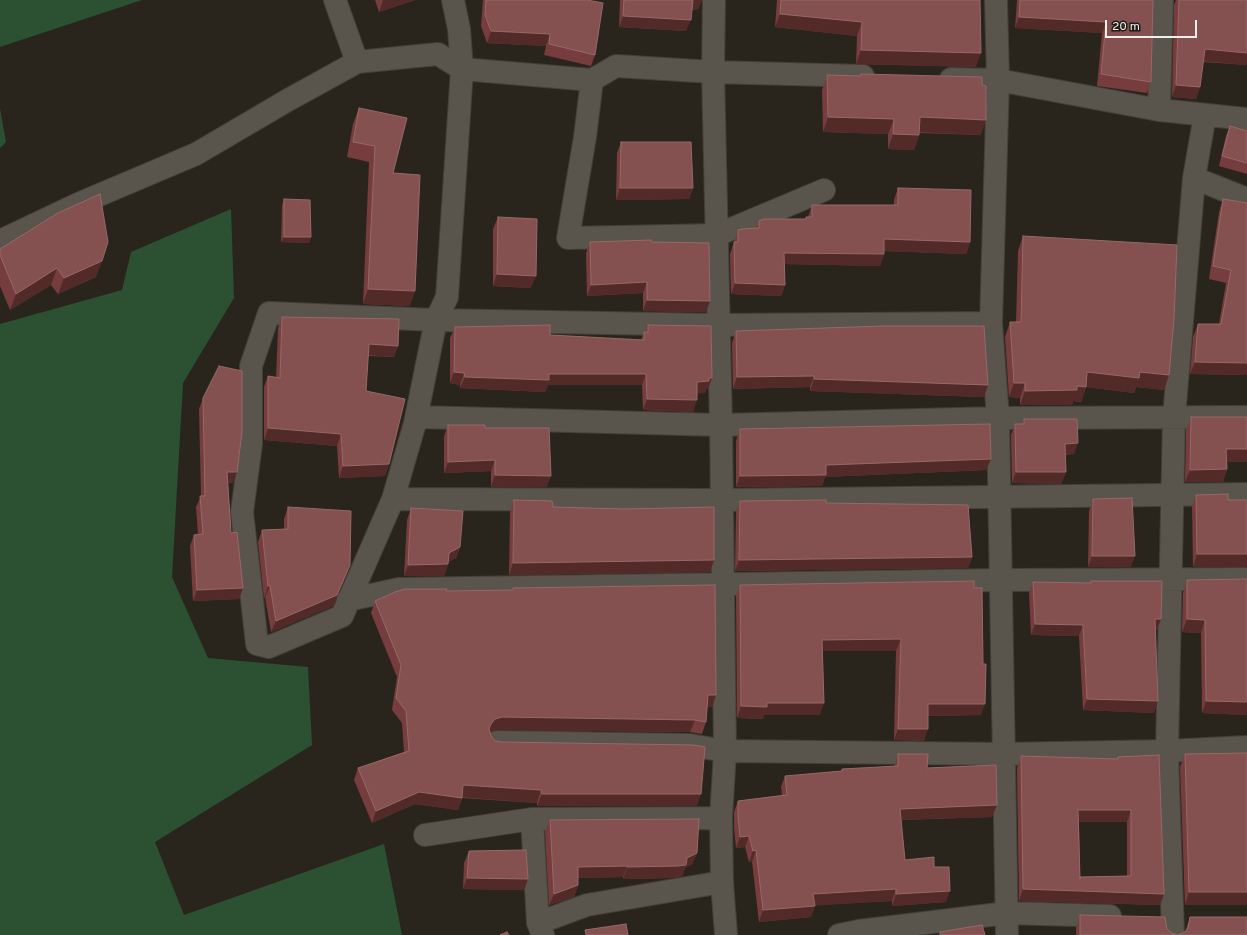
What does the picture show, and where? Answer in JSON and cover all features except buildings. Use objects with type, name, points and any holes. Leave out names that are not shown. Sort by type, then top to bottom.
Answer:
[{"type":"street","points":[[335,0],[357,62]]},
{"type":"street","points":[[453,0],[459,29],[462,69],[447,297],[436,320],[417,417],[394,499],[342,616],[269,647],[257,644],[242,512],[251,444],[251,366],[269,312],[436,320],[718,325],[991,324]]},
{"type":"street","points":[[714,0],[713,72],[721,425],[725,751],[721,818],[722,882],[726,935]]},
{"type":"street","points":[[996,0],[998,80],[991,324],[998,418],[1007,935]]},
{"type":"street","points":[[1159,110],[1162,0]]},
{"type":"street","points":[[0,241],[78,204],[196,154],[288,100],[357,62],[438,54],[462,69],[592,80],[616,66],[713,72],[879,77]]},
{"type":"street","points":[[935,78],[998,80],[1159,110],[1247,119]]},
{"type":"street","points":[[592,80],[585,137],[568,238],[717,235],[824,190]]},
{"type":"street","points":[[1173,926],[1167,751],[1174,418],[1194,178],[1205,115]]},
{"type":"street","points":[[1194,178],[1247,199]]},
{"type":"street","points":[[417,417],[721,425],[998,418],[1247,417]]},
{"type":"street","points":[[394,499],[722,500],[1247,494]]},
{"type":"street","points":[[348,600],[399,589],[1000,580],[1247,579]]},
{"type":"street","points":[[497,742],[690,745],[725,751],[1004,754],[1167,751],[1247,746]]},
{"type":"street","points":[[425,835],[532,819],[721,818]]},
{"type":"street","points":[[532,819],[541,929],[587,905],[722,882]]},
{"type":"street","points":[[839,935],[859,931],[1007,913],[1141,917],[1173,926],[1195,918]]},
{"type":"green space","points":[[0,0],[142,0],[0,47]]},
{"type":"green space","points":[[0,109],[6,142],[0,148]]},
{"type":"green space","points":[[231,209],[234,298],[183,383],[172,577],[208,658],[308,667],[312,745],[155,842],[184,915],[384,844],[402,935],[0,935],[0,324],[122,290],[131,252]]}]
